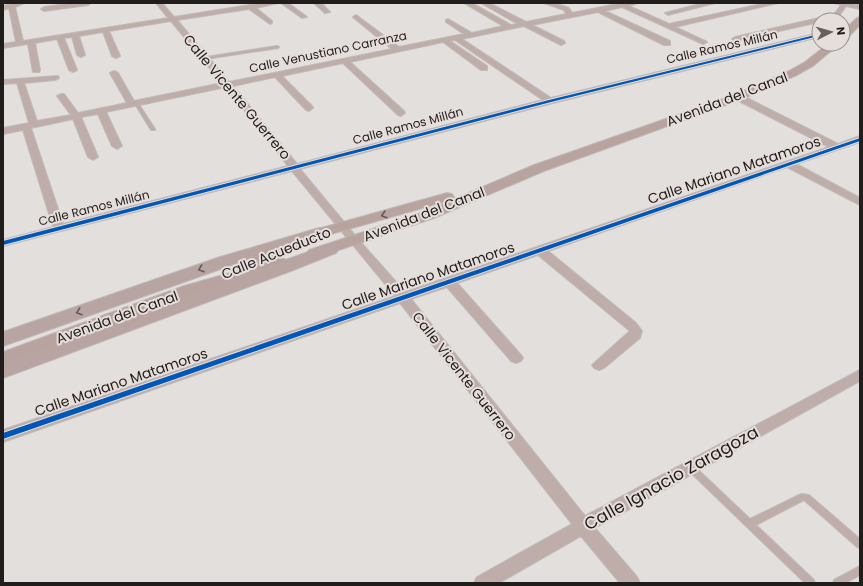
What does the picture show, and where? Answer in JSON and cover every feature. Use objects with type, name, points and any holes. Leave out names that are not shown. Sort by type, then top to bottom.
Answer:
[{"type":"main road","points":[[851,28],[860,20]]},
{"type":"main road","name":"Avenida del Canal","points":[[3,359],[324,241],[354,241],[429,215],[503,182],[539,168],[738,97],[798,70],[824,52]]},
{"type":"main road","name":"Calle Acueducto","points":[[324,241],[342,226],[503,182]]},
{"type":"main road","points":[[3,338],[226,261],[324,241]]},
{"type":"main road","points":[[3,370],[285,267],[324,241]]},
{"type":"street","points":[[3,8],[21,3]]},
{"type":"street","points":[[44,9],[88,3]]},
{"type":"street","name":"Calle Vicente Guerrero","points":[[159,3],[206,58],[354,241],[403,298],[583,526],[631,583]]},
{"type":"street","points":[[3,46],[275,3]]},
{"type":"street","points":[[284,3],[304,16]]},
{"type":"street","points":[[317,3],[328,12]]},
{"type":"street","points":[[467,3],[509,27]]},
{"type":"street","points":[[484,3],[561,43]]},
{"type":"street","points":[[547,3],[568,9],[570,16]]},
{"type":"street","name":"Calle Venustiano Carranza","points":[[3,131],[444,40],[634,3]]},
{"type":"street","points":[[668,13],[712,3]]},
{"type":"street","points":[[668,26],[776,3]]},
{"type":"street","points":[[841,4],[860,8]]},
{"type":"street","points":[[200,15],[200,10],[218,5]]},
{"type":"street","points":[[622,5],[703,42]]},
{"type":"street","points":[[12,6],[20,43]]},
{"type":"street","points":[[251,7],[270,22]]},
{"type":"street","points":[[599,10],[667,43]]},
{"type":"street","points":[[356,17],[398,50]]},
{"type":"street","points":[[448,21],[471,35]]},
{"type":"street","points":[[735,39],[811,22]]},
{"type":"street","points":[[105,30],[116,56]]},
{"type":"street","points":[[75,34],[81,55]]},
{"type":"street","points":[[60,37],[73,70]]},
{"type":"street","name":"Calle Ramos Millán","points":[[3,242],[295,168],[550,100],[811,37]]},
{"type":"street","points":[[456,38],[550,100]]},
{"type":"street","points":[[444,40],[484,68]]},
{"type":"street","points":[[31,41],[36,70]]},
{"type":"street","points":[[344,61],[401,113]]},
{"type":"street","points":[[114,73],[134,104]]},
{"type":"street","points":[[277,75],[309,108]]},
{"type":"street","points":[[3,82],[55,78]]},
{"type":"street","points":[[20,80],[30,125],[59,228]]},
{"type":"street","points":[[61,96],[76,116],[94,156]]},
{"type":"street","points":[[738,97],[836,147]]},
{"type":"street","points":[[100,111],[117,146]]},
{"type":"street","name":"Calle Mariano Matamoros","points":[[3,436],[860,139]]},
{"type":"street","points":[[788,164],[860,202]]},
{"type":"street","points":[[539,250],[632,326],[636,331],[635,335],[599,366]]},
{"type":"street","points":[[449,282],[516,358]]},
{"type":"street","name":"Calle Ignacio Zaragoza","points":[[483,583],[583,526],[860,375]]},
{"type":"lane","points":[[206,58],[277,47]]},
{"type":"lane","points":[[134,104],[152,129]]},
{"type":"lane","points":[[690,468],[811,583]]},
{"type":"lane","points":[[749,524],[802,497],[806,497],[860,544]]},
{"type":"lane","points":[[837,583],[860,570]]},
{"type":"waterway","points":[[856,3],[860,4]]},
{"type":"cycle path","points":[[3,243],[550,101],[811,37]]},
{"type":"cycle path","points":[[3,436],[860,139]]}]
